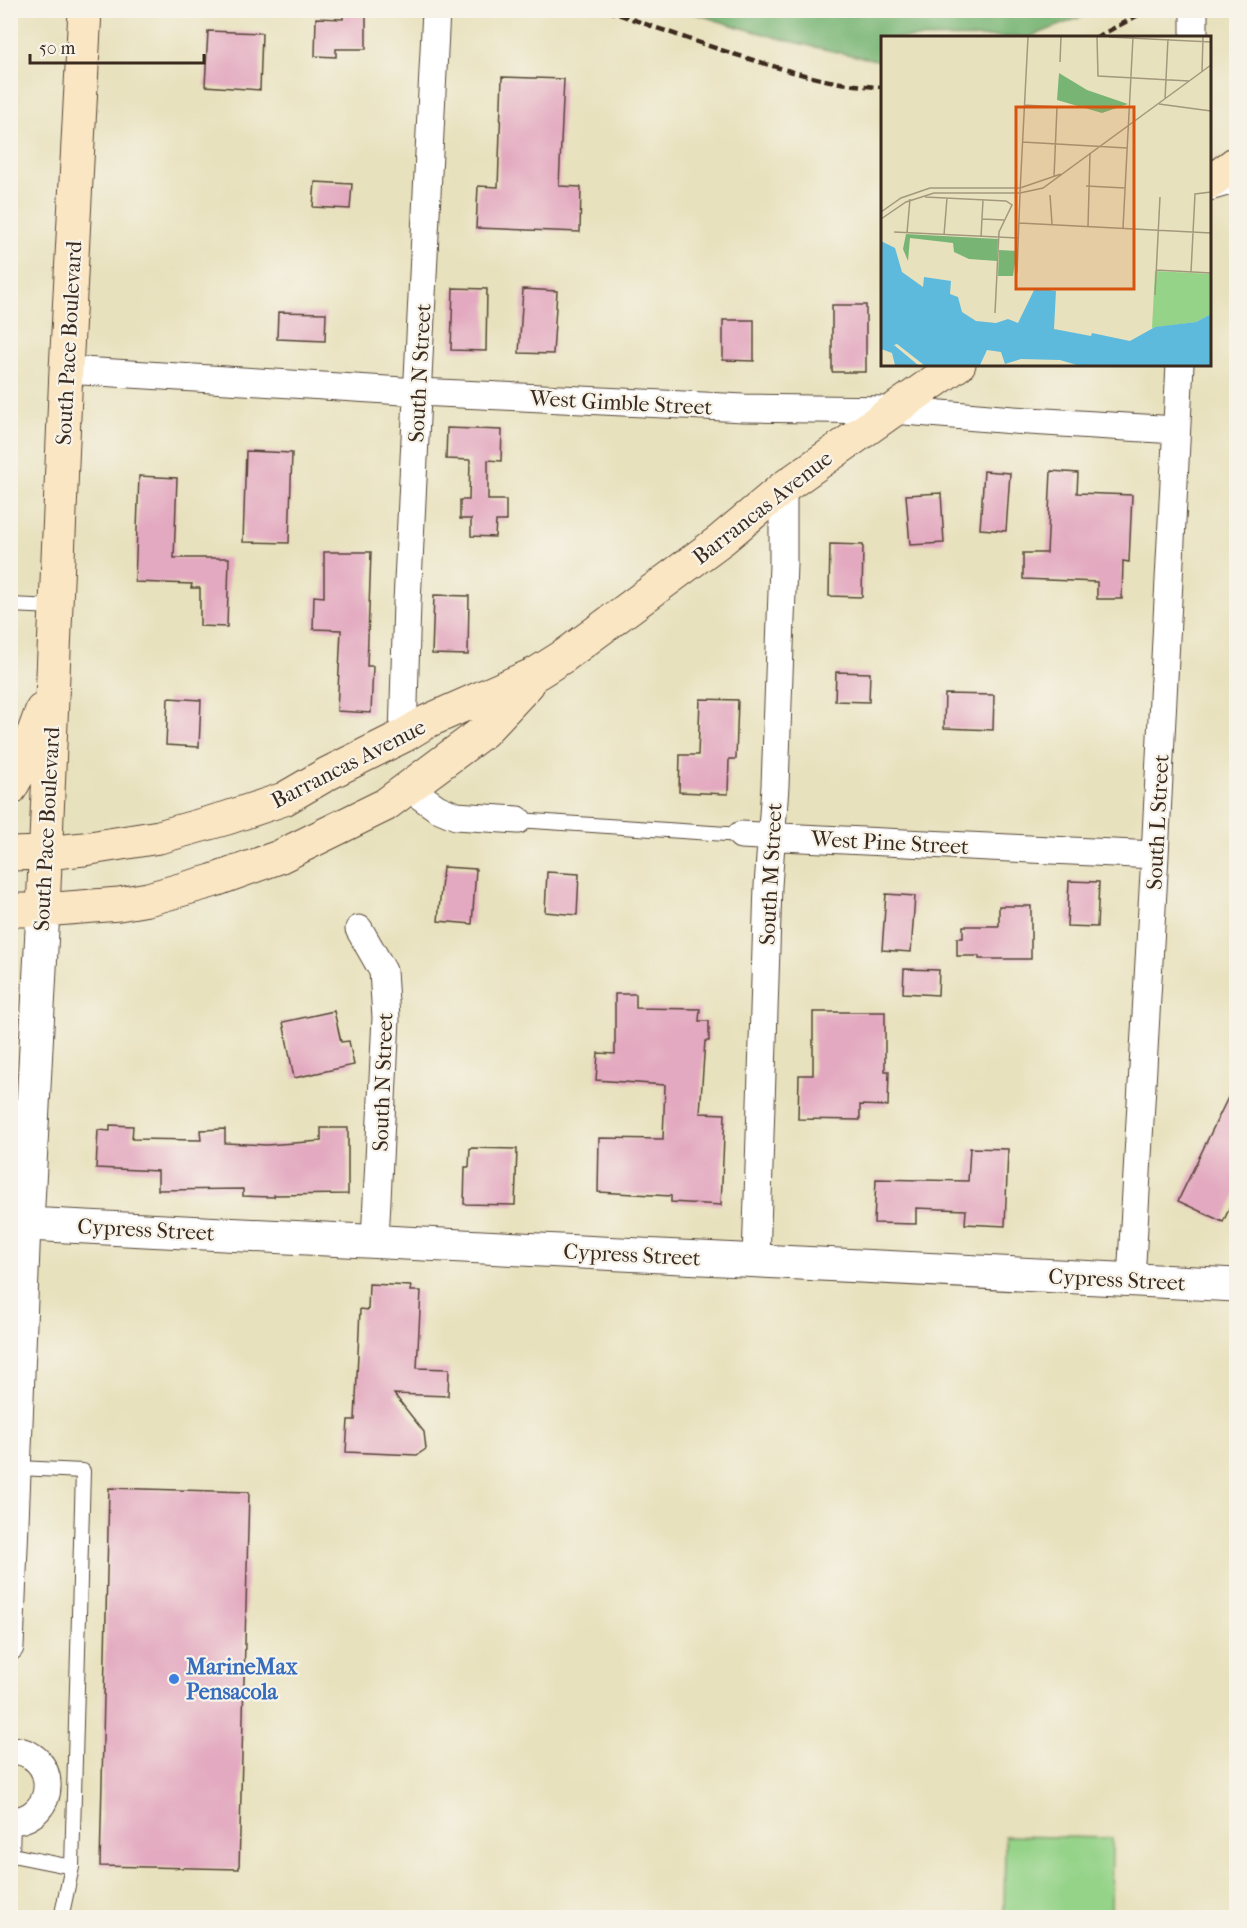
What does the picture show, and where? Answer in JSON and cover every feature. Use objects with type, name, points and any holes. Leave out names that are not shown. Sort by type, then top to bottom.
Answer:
[{"type":"main road","name":"South Pace Boulevard","points":[[43,910],[66,370],[85,10]]},
{"type":"main road","points":[[1211,181],[1236,163]]},
{"type":"main road","name":"Barrancas Avenue","points":[[10,854],[45,853],[159,837],[284,799],[428,721],[537,674],[721,540],[783,488],[956,366]]},
{"type":"main road","name":"Barrancas Avenue","points":[[10,910],[43,910],[119,904],[148,899],[212,881],[279,857],[386,805],[483,732],[537,674]]},
{"type":"main road","points":[[10,789],[19,773],[53,680]]},
{"type":"street","name":"South N Street","points":[[403,736],[407,602],[436,10]]},
{"type":"street","points":[[1194,10],[1194,36]]},
{"type":"street","name":"South L Street","points":[[1131,1280],[1180,366]]},
{"type":"street","name":"West Gimble Street","points":[[66,370],[419,392],[744,408],[892,410],[1176,430]]},
{"type":"street","name":"South M Street","points":[[756,1260],[768,886],[783,564],[783,488]]},
{"type":"street","points":[[409,788],[437,808],[456,816],[518,820]]},
{"type":"street","name":"West Pine Street","points":[[741,835],[1155,855]]},
{"type":"street","name":"South Pace Boulevard","points":[[10,1647],[18,1468],[15,1388],[27,1224],[43,910]]},
{"type":"street","name":"South N Street","points":[[359,929],[383,971],[386,1018],[375,1240]]},
{"type":"street","name":"Cypress Street","points":[[27,1224],[1236,1285]]},
{"type":"street","points":[[10,1749],[29,1754],[38,1761],[45,1770],[48,1782],[47,1793],[35,1813],[25,1819],[12,1821]]},
{"type":"lane","points":[[1211,192],[1236,186]]},
{"type":"lane","points":[[10,605],[56,607]]},
{"type":"lane","name":"West Pine Street","points":[[518,820],[741,835]]},
{"type":"lane","points":[[18,1468],[83,1471],[72,1867],[61,1917]]},
{"type":"lane","points":[[12,1821],[11,1855],[72,1867]]},
{"type":"green space","points":[[687,11],[1096,11],[1033,36],[881,36],[881,61],[735,26]]},
{"type":"green space","points":[[1005,1836],[1112,1838],[1111,1917],[1004,1917]]},
{"type":"building","points":[[343,13],[366,13],[366,49],[336,49],[336,57],[315,56],[316,18],[343,19]]},
{"type":"building","points":[[208,31],[262,33],[260,90],[205,86]]},
{"type":"building","points":[[502,77],[564,79],[559,186],[581,187],[580,232],[476,228],[478,186],[498,187]]},
{"type":"building","points":[[315,182],[352,184],[350,209],[313,207]]},
{"type":"building","points":[[453,288],[487,289],[486,351],[451,350]]},
{"type":"building","points":[[523,289],[557,291],[553,354],[519,353]]},
{"type":"building","points":[[832,305],[866,305],[866,372],[832,372]]},
{"type":"building","points":[[278,312],[326,313],[325,341],[277,339]]},
{"type":"building","points":[[723,320],[754,320],[754,361],[723,360]]},
{"type":"building","points":[[447,428],[502,430],[501,461],[488,460],[488,500],[506,500],[506,521],[496,521],[495,537],[471,536],[471,519],[460,519],[460,500],[469,500],[470,460],[446,459]]},
{"type":"building","points":[[246,451],[292,453],[289,543],[243,542]]},
{"type":"building","points":[[984,471],[1010,473],[1006,531],[980,529]]},
{"type":"building","points":[[1051,471],[1078,473],[1077,493],[1132,495],[1129,562],[1123,561],[1122,599],[1097,599],[1097,582],[1023,579],[1023,553],[1047,553]]},
{"type":"building","points":[[139,476],[177,478],[174,558],[229,558],[227,627],[200,626],[200,588],[191,588],[192,584],[135,582]]},
{"type":"building","points":[[941,493],[944,543],[910,545],[906,495]]},
{"type":"building","points":[[830,544],[863,545],[862,597],[829,596]]},
{"type":"building","points":[[324,552],[371,552],[367,666],[373,666],[371,713],[337,711],[341,630],[313,629],[314,596],[324,597]]},
{"type":"building","points":[[434,595],[469,596],[468,655],[432,654]]},
{"type":"building","points":[[836,672],[870,673],[869,702],[835,701]]},
{"type":"building","points":[[945,694],[994,695],[993,730],[944,728]]},
{"type":"building","points":[[168,698],[201,700],[199,747],[166,745]]},
{"type":"building","points":[[700,699],[738,700],[736,759],[729,759],[728,794],[679,792],[680,755],[698,755]]},
{"type":"building","points":[[443,867],[476,869],[472,924],[438,921]]},
{"type":"building","points":[[547,872],[579,874],[577,915],[545,912]]},
{"type":"building","points":[[1069,881],[1099,882],[1097,927],[1067,926]]},
{"type":"building","points":[[886,894],[915,896],[911,952],[882,950]]},
{"type":"building","points":[[999,906],[1031,906],[1031,959],[979,959],[979,956],[957,956],[957,938],[963,938],[963,926],[999,926]]},
{"type":"building","points":[[904,969],[939,970],[938,995],[903,993]]},
{"type":"building","points":[[615,994],[636,994],[636,1008],[700,1009],[699,1021],[709,1021],[709,1041],[705,1041],[700,1113],[725,1114],[721,1205],[671,1202],[671,1196],[598,1192],[599,1138],[663,1139],[665,1085],[596,1080],[598,1053],[615,1054]]},
{"type":"building","points":[[334,1011],[341,1042],[349,1041],[354,1065],[294,1078],[283,1022]]},
{"type":"building","points":[[813,1012],[885,1012],[885,1071],[889,1071],[888,1106],[860,1105],[860,1120],[798,1119],[799,1075],[813,1075]]},
{"type":"building","points":[[1236,1081],[1236,1194],[1223,1222],[1178,1201]]},
{"type":"building","points":[[110,1125],[133,1126],[132,1139],[201,1140],[200,1130],[225,1129],[225,1143],[266,1145],[321,1141],[321,1128],[348,1128],[348,1194],[274,1195],[274,1197],[243,1196],[243,1189],[158,1190],[158,1171],[96,1168],[98,1130],[110,1131]]},
{"type":"building","points":[[470,1148],[517,1149],[515,1205],[464,1204],[465,1167],[469,1167]]},
{"type":"building","points":[[970,1148],[1008,1149],[1005,1226],[965,1224],[966,1210],[916,1208],[916,1224],[874,1223],[876,1179],[968,1181]]},
{"type":"building","points":[[369,1284],[411,1286],[410,1291],[421,1291],[417,1368],[449,1369],[448,1396],[394,1394],[424,1432],[426,1449],[417,1455],[346,1452],[348,1420],[355,1420],[360,1309],[368,1310]]},
{"type":"building","name":"MarineMax Pensacola","points":[[109,1488],[249,1492],[239,1869],[100,1866]]},
{"type":"railway","points":[[606,10],[790,71],[836,82],[881,87]]},
{"type":"railway","points":[[1099,36],[1148,10]]},
{"type":"place","name":"MarineMax Pensacola","points":[[174,1679]]}]
